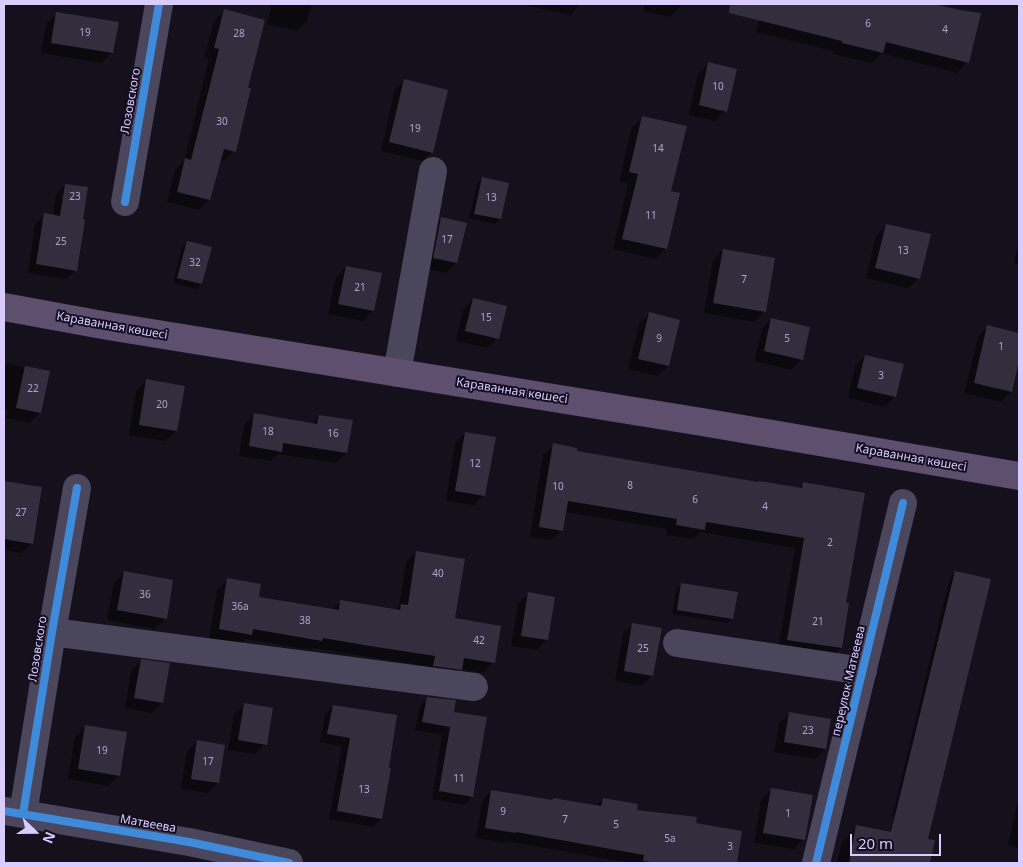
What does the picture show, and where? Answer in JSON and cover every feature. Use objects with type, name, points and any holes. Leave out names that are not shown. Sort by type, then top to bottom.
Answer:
[{"type":"main road","name":"Караванная көшесі","points":[[4,308],[702,422],[1019,476]]},
{"type":"street","name":"Лозовского","points":[[125,202],[159,4]]},
{"type":"street","points":[[397,373],[433,171]]},
{"type":"street","name":"Лозовского","points":[[13,813],[52,632],[77,488]]},
{"type":"street","name":"переулок Матвеева","points":[[816,863],[902,503]]},
{"type":"street","points":[[52,632],[474,687]]},
{"type":"street","points":[[677,643],[863,671]]},
{"type":"street","name":"Матвеева","points":[[13,813],[185,853],[288,863]]},
{"type":"building","points":[[730,4],[934,4],[981,13],[969,63],[886,42],[883,53],[842,43],[842,41],[729,13]]},
{"type":"building","points":[[224,9],[265,20],[248,88],[251,88],[236,152],[224,149],[210,200],[177,192],[185,158],[191,160],[219,49],[214,48]]},
{"type":"building","points":[[56,12],[119,22],[113,53],[51,43]]},
{"type":"building","points":[[708,62],[737,69],[727,112],[699,105]]},
{"type":"building","points":[[404,79],[448,90],[433,153],[389,142]]},
{"type":"building","points":[[642,116],[687,126],[671,191],[680,193],[667,249],[622,239],[638,174],[629,172]]},
{"type":"building","points":[[482,177],[509,183],[501,219],[474,214]]},
{"type":"building","points":[[65,184],[88,187],[77,271],[36,264],[44,213],[60,216]]},
{"type":"building","points":[[441,217],[467,223],[457,263],[433,258]]},
{"type":"building","points":[[886,224],[931,234],[920,279],[875,268]]},
{"type":"building","points":[[187,241],[212,247],[202,284],[177,278]]},
{"type":"building","points":[[723,249],[775,258],[766,312],[713,303]]},
{"type":"building","points":[[346,266],[382,273],[374,311],[338,304]]},
{"type":"building","points":[[473,298],[507,306],[499,339],[465,331]]},
{"type":"building","points":[[649,312],[680,320],[669,366],[638,359]]},
{"type":"building","points":[[771,318],[810,327],[803,360],[764,351]]},
{"type":"building","points":[[987,325],[1019,333],[1019,361],[1012,392],[974,383]]},
{"type":"building","points":[[865,355],[904,364],[896,397],[857,388]]},
{"type":"building","points":[[25,366],[50,371],[41,413],[16,408]]},
{"type":"building","points":[[146,379],[185,386],[177,431],[139,425]]},
{"type":"building","points":[[254,413],[317,424],[319,415],[353,420],[347,453],[283,443],[282,452],[249,446]]},
{"type":"building","points":[[465,432],[496,437],[485,496],[455,491]]},
{"type":"building","points":[[553,443],[577,448],[577,451],[758,482],[802,488],[803,482],[865,493],[846,603],[849,603],[842,648],[787,640],[804,538],[706,522],[705,530],[676,525],[677,519],[568,501],[563,531],[539,527]]},
{"type":"building","points":[[4,481],[42,487],[33,544],[4,539]]},
{"type":"building","points":[[416,551],[465,559],[455,618],[501,626],[495,663],[464,658],[462,670],[433,666],[435,656],[323,638],[322,641],[253,629],[252,635],[219,629],[227,578],[261,584],[259,597],[339,610],[340,600],[400,610],[401,604],[408,605]]},
{"type":"building","points":[[124,571],[173,580],[167,619],[117,610]]},
{"type":"building","points":[[955,571],[991,579],[928,839],[935,840],[930,863],[849,863],[856,825],[891,832]]},
{"type":"building","points":[[681,583],[738,592],[733,619],[677,610]]},
{"type":"building","points":[[528,592],[555,597],[548,640],[521,636]]},
{"type":"building","points":[[632,623],[662,628],[653,676],[624,671]]},
{"type":"building","points":[[141,659],[170,663],[163,703],[134,698]]},
{"type":"building","points":[[427,697],[456,700],[454,712],[487,717],[473,797],[439,791],[450,727],[422,722]]},
{"type":"building","points":[[244,703],[273,708],[267,745],[238,740]]},
{"type":"building","points":[[333,705],[397,715],[389,768],[391,768],[382,819],[337,811],[350,738],[327,734]]},
{"type":"building","points":[[789,712],[831,719],[826,749],[784,742]]},
{"type":"building","points":[[85,725],[127,732],[120,776],[78,769]]},
{"type":"building","points":[[197,740],[225,745],[219,783],[191,779]]},
{"type":"building","points":[[771,788],[813,795],[805,840],[763,833]]},
{"type":"building","points":[[491,790],[601,806],[603,798],[638,804],[637,810],[697,817],[696,823],[742,831],[737,863],[659,863],[643,861],[644,855],[485,828]]},
{"type":"cycle path","points":[[125,202],[159,4]]},
{"type":"cycle path","points":[[23,814],[77,488]]},
{"type":"cycle path","points":[[816,863],[903,503]]},
{"type":"cycle path","points":[[4,811],[189,842],[289,863]]}]
